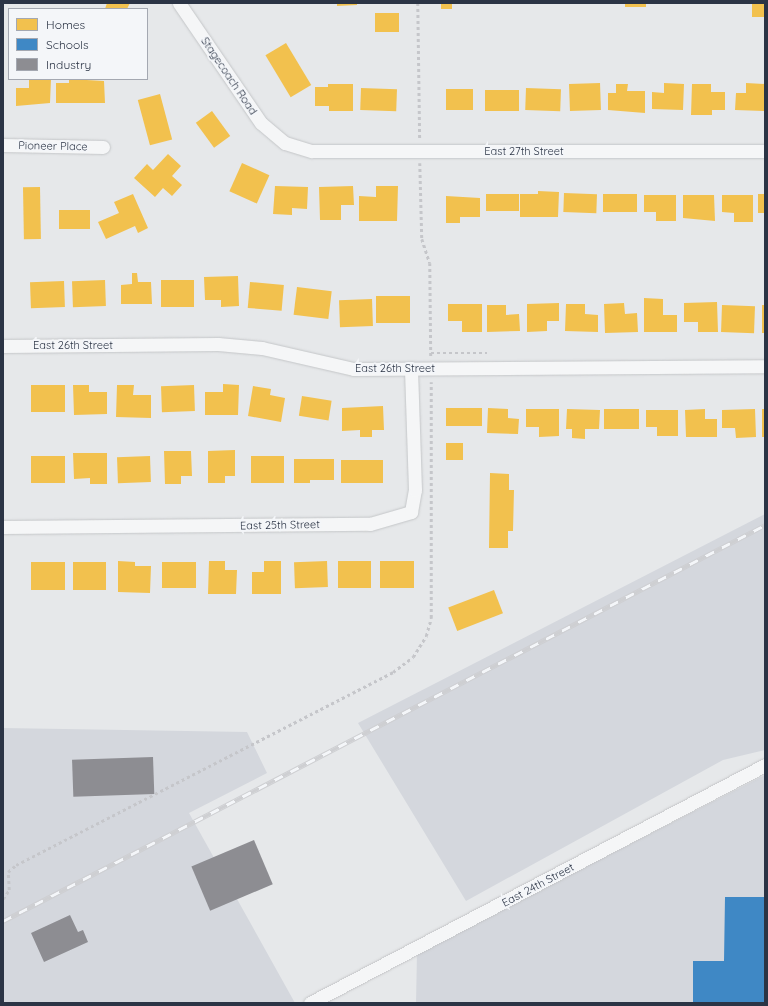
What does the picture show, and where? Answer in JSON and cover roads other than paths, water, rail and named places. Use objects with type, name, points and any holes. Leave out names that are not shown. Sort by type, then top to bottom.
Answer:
[{"type":"street","name":"Stagecoach Road","points":[[179,3],[261,123],[285,143]]},
{"type":"street","name":"East 27th Street","points":[[285,143],[312,151],[765,151]]},
{"type":"street","name":"Pioneer Place","points":[[3,145],[103,147]]},
{"type":"street","name":"East 26th Street","points":[[3,346],[218,344],[262,348],[354,369],[765,366]]},
{"type":"street","name":"East 25th Street","points":[[3,527],[370,524],[411,512],[415,490],[411,368]]},
{"type":"street","name":"East 24th Street","points":[[310,1003],[765,765]]},
{"type":"railway","points":[[3,921],[765,525]]}]
